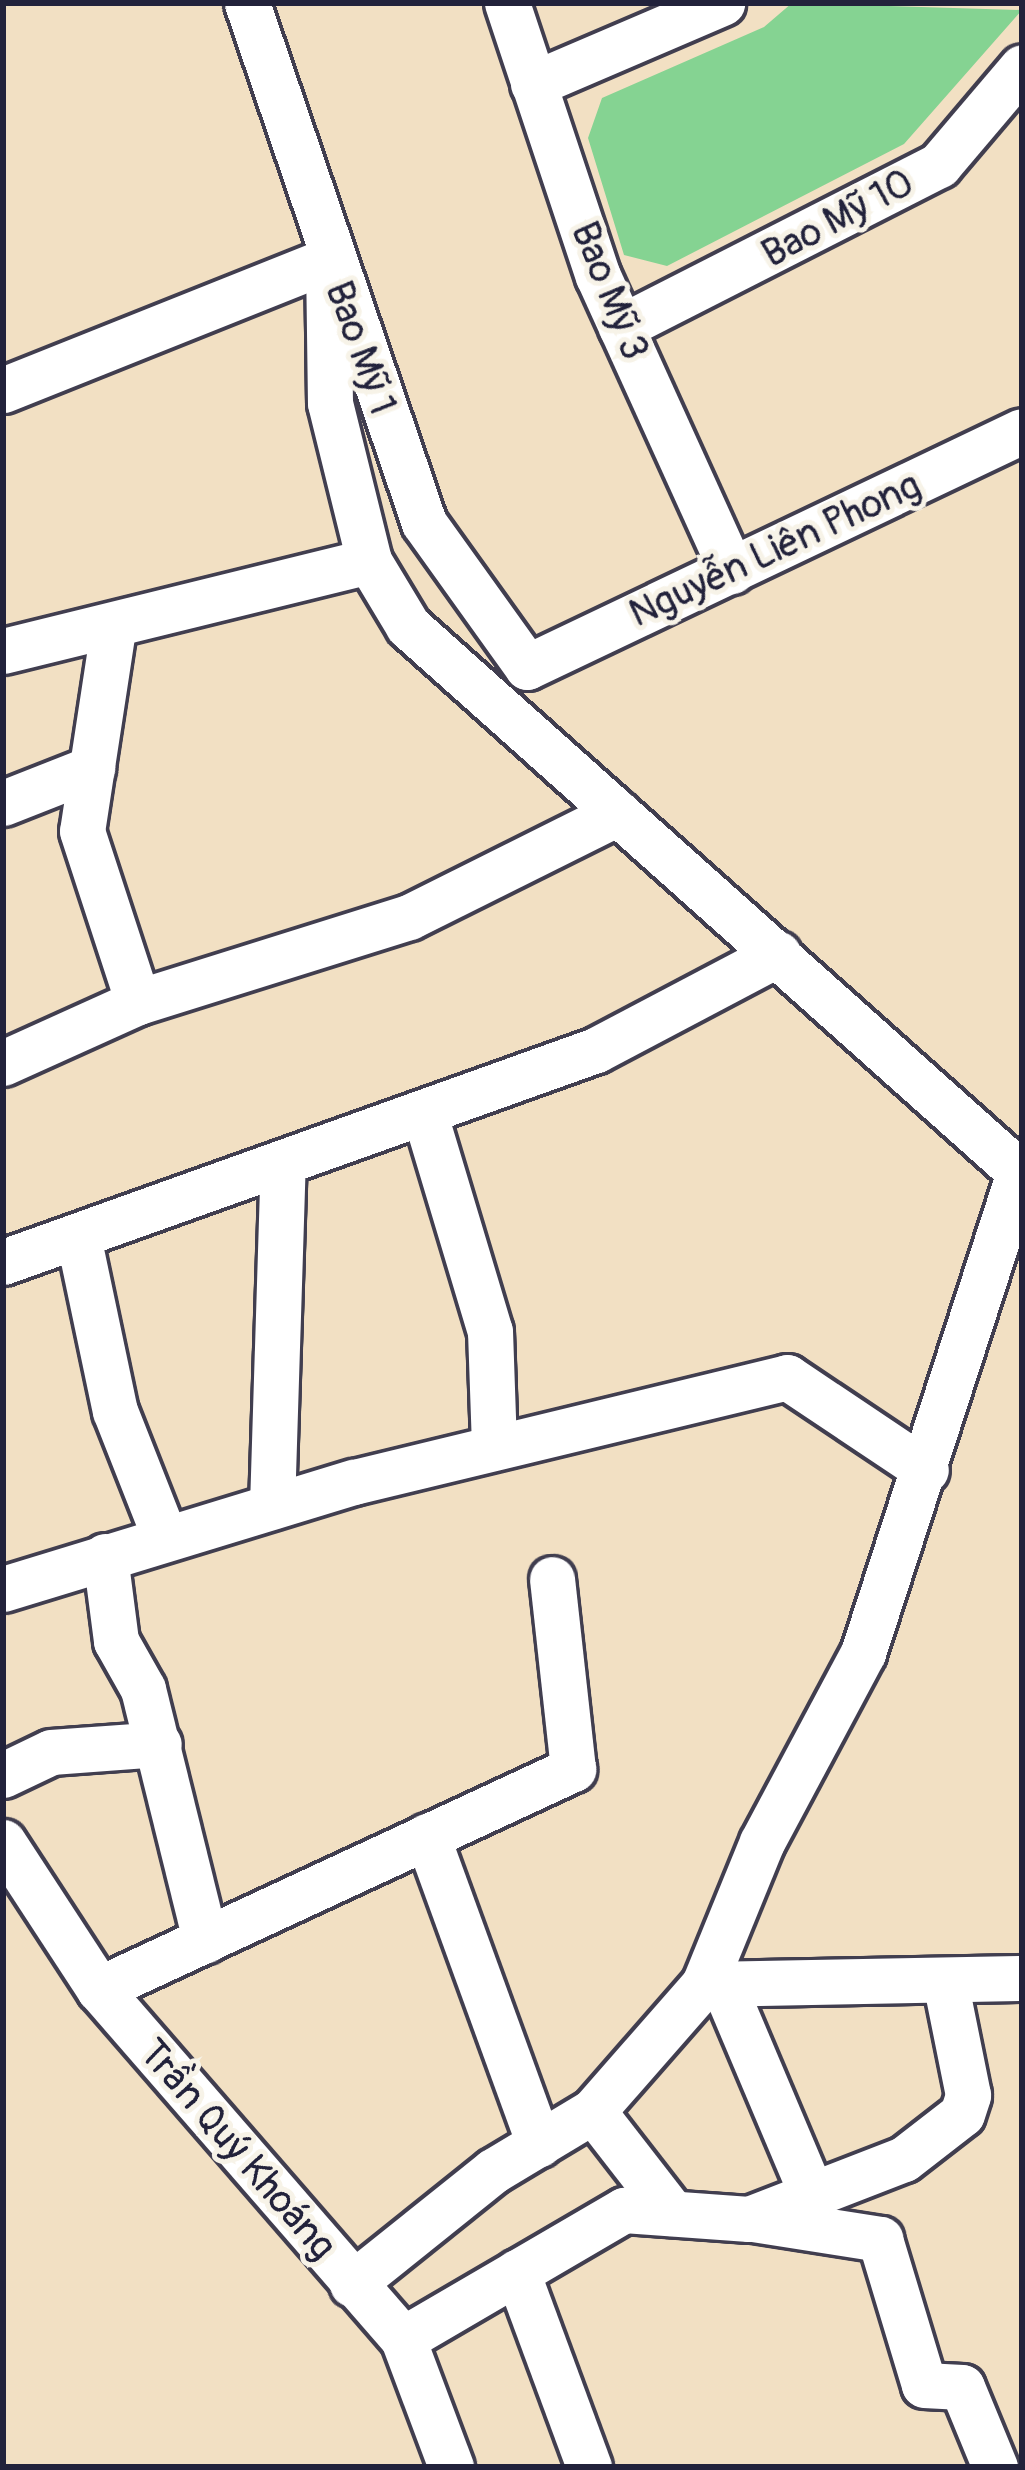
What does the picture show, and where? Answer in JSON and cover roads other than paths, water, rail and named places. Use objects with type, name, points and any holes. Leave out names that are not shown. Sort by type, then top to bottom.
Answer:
[{"type":"street","name":"Bao Mỹ 1","points":[[247,3],[328,260],[424,523],[527,667]]},
{"type":"street","name":"Bao Mỹ 3","points":[[506,3],[621,327],[731,571]]},
{"type":"street","points":[[533,84],[722,3]]},
{"type":"street","name":"Bao Mỹ 10","points":[[621,327],[939,165],[1022,67]]},
{"type":"street","points":[[3,390],[328,260],[330,403],[369,561],[408,626],[465,686],[618,813],[1019,1166],[926,1470],[863,1653],[762,1842],[715,1986],[593,2111],[539,2144],[352,2284]]},
{"type":"street","name":"Nguyễn Liên Phong","points":[[527,667],[1022,431]]},
{"type":"street","points":[[3,651],[113,629],[369,561]]},
{"type":"street","points":[[113,629],[82,831],[138,1002]]},
{"type":"street","points":[[3,803],[92,768]]},
{"type":"street","points":[[3,1063],[138,1002],[410,917],[618,813]]},
{"type":"street","points":[[3,1262],[424,1115],[596,1049],[778,954]]},
{"type":"street","points":[[424,1115],[490,1331],[494,1446]]},
{"type":"street","points":[[272,1506],[283,1164]]},
{"type":"street","points":[[78,1236],[115,1412],[165,1538]]},
{"type":"street","points":[[3,1589],[272,1506],[494,1446],[787,1377],[926,1470]]},
{"type":"street","points":[[105,1556],[116,1641],[158,1744],[205,1940]]},
{"type":"street","points":[[99,1989],[573,1769],[552,1580]]},
{"type":"street","points":[[3,1775],[51,1752],[158,1744]]},
{"type":"street","points":[[427,1836],[539,2144]]},
{"type":"street","name":"Trần Quý Khoáng","points":[[3,1842],[99,1989],[352,2284],[404,2338],[451,2467]]},
{"type":"street","points":[[715,1986],[1022,1978]]},
{"type":"street","points":[[749,2219],[904,2159],[962,2114],[968,2095],[945,1981]]},
{"type":"street","points":[[715,1986],[812,2195]]},
{"type":"street","points":[[593,2111],[672,2213]]},
{"type":"street","points":[[404,2338],[624,2210],[749,2219],[880,2239],[924,2385],[962,2387],[995,2467]]},
{"type":"street","points":[[517,2272],[589,2467]]}]
